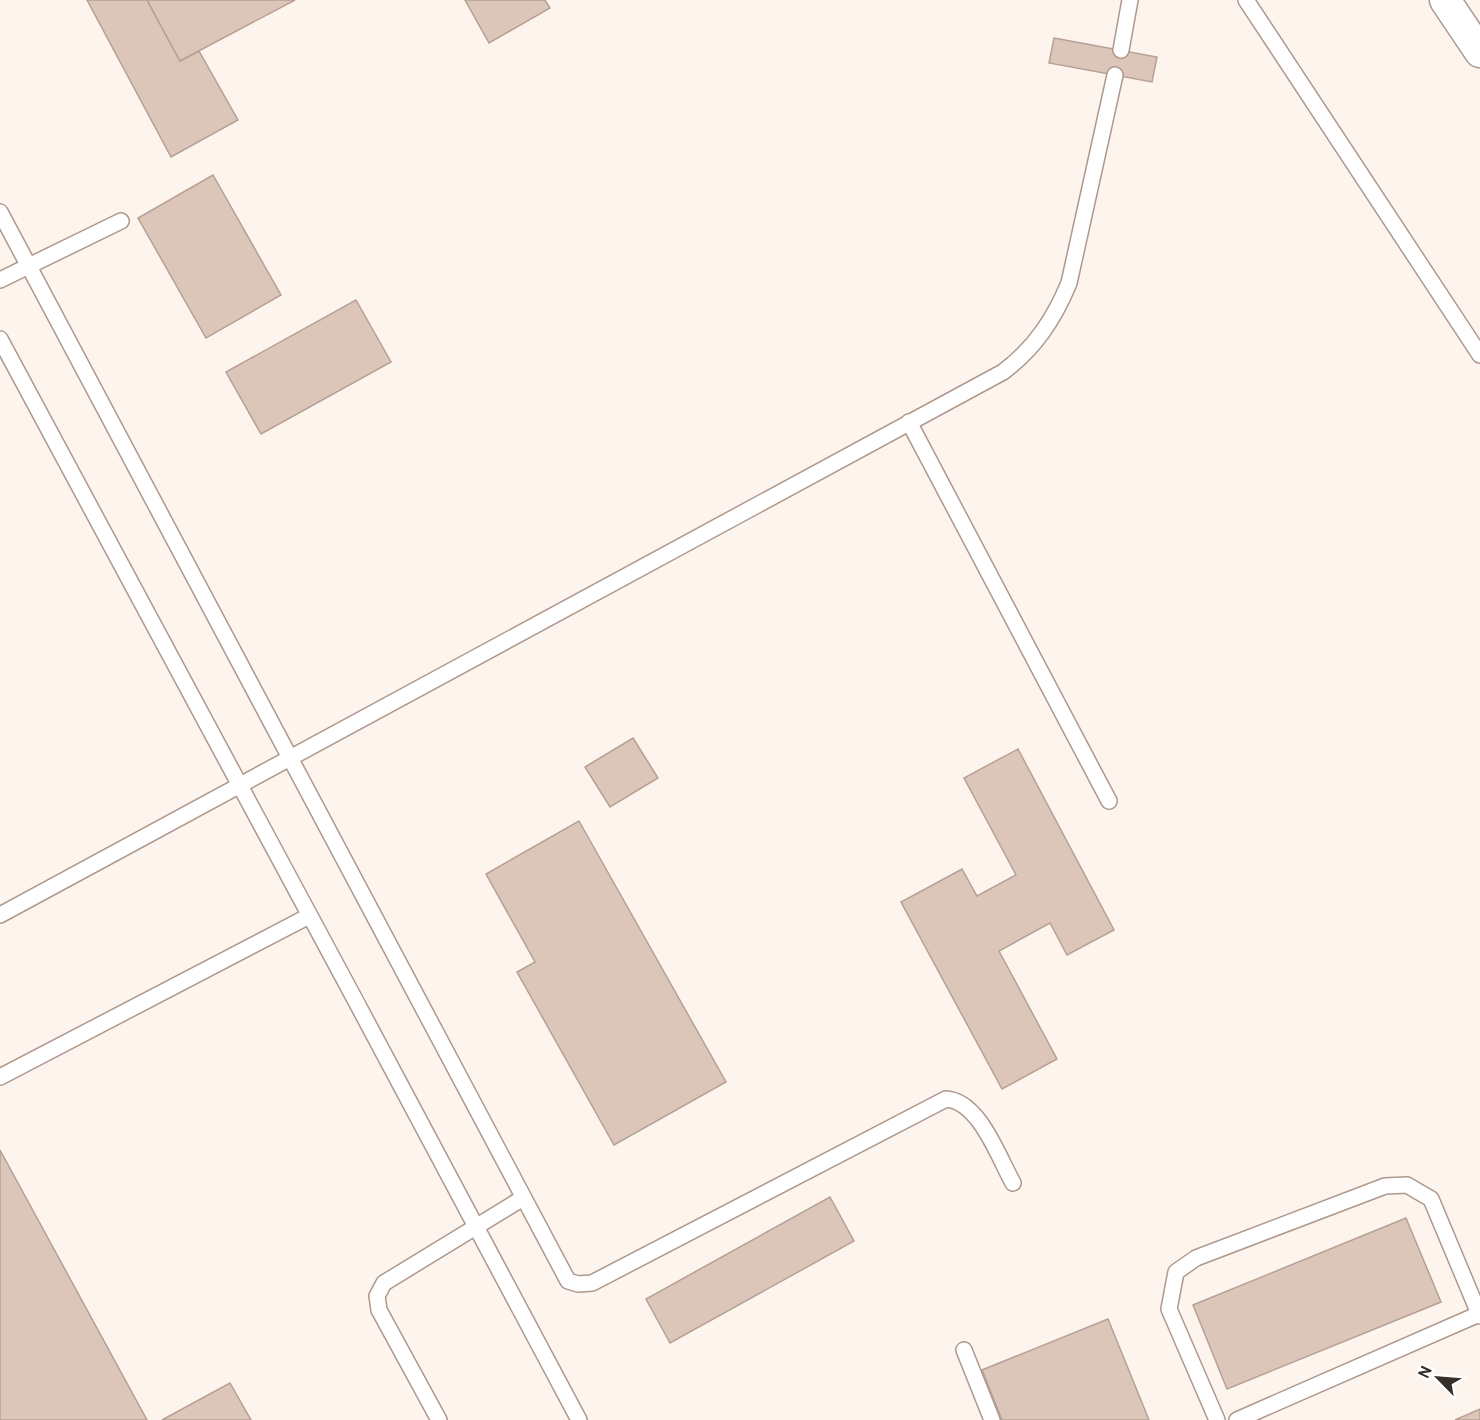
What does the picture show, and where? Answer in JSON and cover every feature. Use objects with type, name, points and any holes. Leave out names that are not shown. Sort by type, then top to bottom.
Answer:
[{"type":"street","points":[[1445,0],[1480,52]]},
{"type":"lane","points":[[1121,50],[1130,0]]},
{"type":"lane","points":[[1246,0],[1480,355]]},
{"type":"lane","points":[[0,915],[288,757],[1003,372],[1018,361],[1036,343],[1056,314],[1069,283],[1115,75]]},
{"type":"lane","points":[[0,212],[568,1281],[578,1284],[592,1283],[946,1099],[958,1100],[970,1108],[1013,1183]]},
{"type":"lane","points":[[0,280],[121,221]]},
{"type":"lane","points":[[0,339],[241,783],[309,916],[579,1420]]},
{"type":"lane","points":[[909,422],[1109,801]]},
{"type":"lane","points":[[0,1077],[309,916]]},
{"type":"lane","points":[[1218,1420],[1168,1309],[1176,1272],[1196,1258],[1386,1186],[1407,1185],[1431,1199],[1480,1315],[1237,1420]]},
{"type":"lane","points":[[439,1420],[379,1310],[377,1296],[384,1283],[523,1198]]},
{"type":"lane","points":[[964,1350],[992,1420]]},
{"type":"building","points":[[87,0],[147,0],[180,61],[199,51],[238,120],[171,157]]},
{"type":"building","points":[[147,0],[295,0],[180,61]]},
{"type":"building","points":[[465,0],[545,0],[550,8],[489,43]]},
{"type":"building","points":[[1054,38],[1157,57],[1152,82],[1049,63]]},
{"type":"building","points":[[213,175],[281,295],[206,338],[138,218]]},
{"type":"building","points":[[356,300],[391,362],[261,434],[226,372]]},
{"type":"building","points":[[633,738],[658,778],[610,807],[585,767]]},
{"type":"building","points":[[1018,749],[1114,930],[1067,955],[1050,923],[999,951],[1057,1059],[1002,1089],[901,902],[962,869],[977,896],[1016,875],[964,778]]},
{"type":"building","points":[[579,821],[726,1082],[614,1145],[517,972],[535,962],[486,874]]},
{"type":"building","points":[[0,1150],[147,1420],[0,1420]]},
{"type":"building","points":[[830,1197],[854,1241],[670,1343],[646,1299]]},
{"type":"building","points":[[1406,1218],[1441,1302],[1227,1389],[1193,1305]]},
{"type":"building","points":[[1108,1319],[1149,1420],[1002,1420],[982,1370]]},
{"type":"building","points":[[230,1383],[251,1420],[162,1420]]},
{"type":"building","points":[[1480,1409],[1480,1420],[1455,1420]]}]
